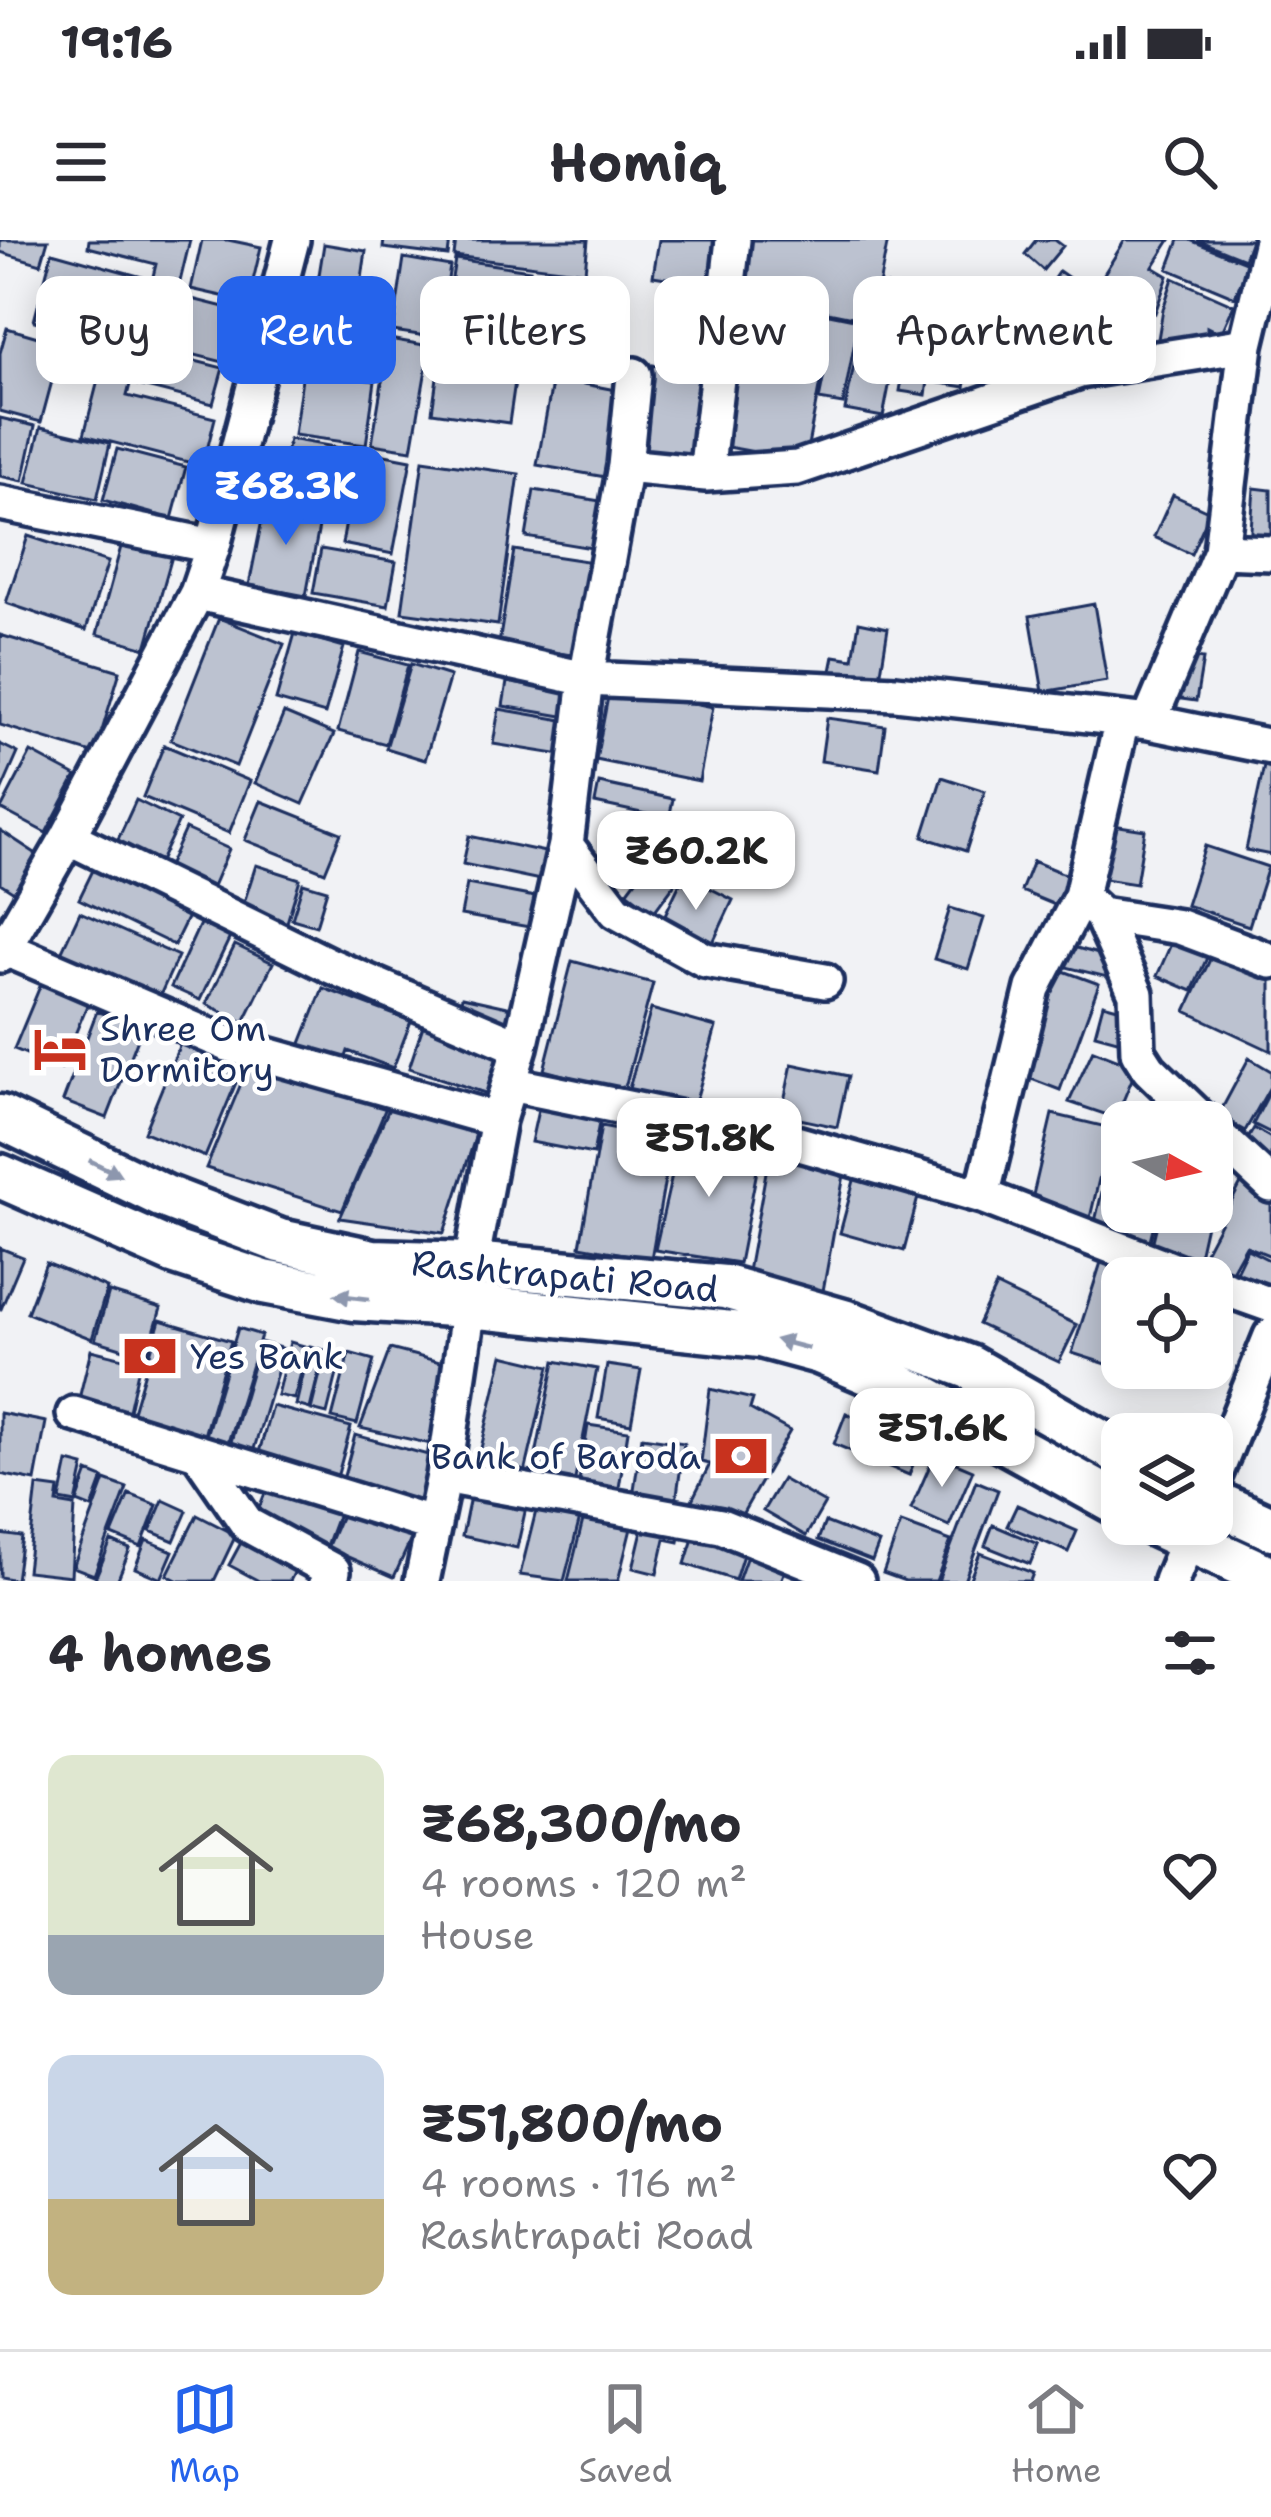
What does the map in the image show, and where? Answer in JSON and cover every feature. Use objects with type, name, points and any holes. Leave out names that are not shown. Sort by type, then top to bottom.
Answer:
[{"type":"main road","name":"Rashtrapati Road","points":[[0,1117],[163,1196],[280,1241],[374,1261],[472,1264],[725,1287],[850,1323],[969,1367],[1101,1442]]},
{"type":"main road","name":"Rashtrapati Road","points":[[0,1176],[173,1252],[264,1282],[354,1299],[760,1336],[819,1352],[921,1395],[1101,1494]]},
{"type":"main road","points":[[669,1326],[673,1282]]},
{"type":"main road","points":[[1233,1511],[1271,1528]]},
{"type":"main road","points":[[1171,1549],[1271,1578]]},
{"type":"street","points":[[706,474],[734,240]]},
{"type":"street","points":[[289,241],[197,593],[2,951],[228,1044],[499,1120]]},
{"type":"street","points":[[982,1196],[1033,988],[1091,906],[1136,721],[1221,551],[1271,242]]},
{"type":"street","points":[[625,466],[706,474],[797,469],[1080,371],[1256,331]]},
{"type":"street","points":[[472,1264],[499,1120],[566,845],[586,679],[625,466],[634,375]]},
{"type":"street","points":[[0,502],[213,546]]},
{"type":"street","points":[[1221,551],[1271,553]]},
{"type":"street","points":[[197,593],[586,679],[896,693],[1136,721],[1271,747]]},
{"type":"street","points":[[68,837],[331,967],[520,1047]]},
{"type":"street","points":[[566,845],[616,911],[705,960],[825,981]]},
{"type":"street","points":[[1091,906],[1180,927],[1271,961]]},
{"type":"street","points":[[1091,906],[1136,994],[1138,1052],[1149,1070],[1182,1101]]},
{"type":"street","points":[[510,1084],[789,1141],[982,1196],[1140,1257]]},
{"type":"street","points":[[1233,1150],[1271,1185]]},
{"type":"street","points":[[1233,1291],[1271,1305]]},
{"type":"street","points":[[422,1581],[445,1476],[469,1306]]},
{"type":"street","points":[[1233,1430],[1271,1336]]},
{"type":"street","points":[[74,1414],[434,1525]]},
{"type":"street","points":[[199,1454],[248,1525],[333,1571],[327,1581]]},
{"type":"street","points":[[445,1476],[721,1526],[856,1581]]},
{"type":"building","points":[[0,240],[48,240],[41,264],[0,252]]},
{"type":"building","points":[[89,240],[190,240],[181,276],[153,276],[156,264],[88,247]]},
{"type":"building","points":[[202,240],[261,247],[254,276],[217,276],[217,295],[193,289]]},
{"type":"building","points":[[384,240],[450,240],[448,256],[383,248]]},
{"type":"building","points":[[456,240],[588,240],[585,272],[454,256]]},
{"type":"building","points":[[659,240],[729,240],[724,276],[653,276]]},
{"type":"building","points":[[740,240],[888,240],[881,276],[853,276],[853,317],[829,312],[829,276],[733,276]]},
{"type":"building","points":[[1036,240],[1055,240],[1063,246],[1043,270],[1025,254]]},
{"type":"building","points":[[1125,240],[1170,240],[1153,267],[1168,276],[1156,310],[1156,276],[1103,276]]},
{"type":"building","points":[[1179,240],[1248,263],[1235,297],[1168,269]]},
{"type":"building","points":[[1197,240],[1251,240],[1244,259]]},
{"type":"building","points":[[324,244],[366,251],[362,276],[319,276]]},
{"type":"building","points":[[52,252],[139,276],[46,276]]},
{"type":"building","points":[[404,258],[450,266],[448,276],[420,276],[420,335],[396,331]]},
{"type":"building","points":[[455,259],[530,270],[529,276],[452,276]]},
{"type":"building","points":[[1173,278],[1234,305],[1221,334],[1207,327],[1207,340],[1157,345]]},
{"type":"building","points":[[193,299],[217,305],[217,360],[193,354]]},
{"type":"building","points":[[829,314],[853,319],[853,352],[843,404],[819,400],[822,384],[829,384]]},
{"type":"building","points":[[7,328],[36,336],[36,384],[51,384],[41,422],[0,411],[0,353]]},
{"type":"building","points":[[396,340],[420,344],[423,384],[412,450],[372,444],[382,384],[396,384]]},
{"type":"building","points":[[193,360],[217,366],[213,404],[138,385],[193,384]]},
{"type":"building","points":[[653,365],[654,384],[718,384],[702,463],[637,449]]},
{"type":"building","points":[[853,370],[853,384],[889,384],[883,417],[845,410]]},
{"type":"building","points":[[97,384],[130,384],[127,396],[215,418],[203,466],[84,435]]},
{"type":"building","points":[[301,384],[375,384],[366,445],[294,435]]},
{"type":"building","points":[[436,384],[515,384],[509,423],[432,412]]},
{"type":"building","points":[[552,384],[626,392],[611,478],[537,465]]},
{"type":"building","points":[[728,384],[820,384],[805,461],[717,445]]},
{"type":"building","points":[[901,384],[928,384],[926,395],[900,391]]},
{"type":"building","points":[[0,418],[35,426],[23,481],[0,476]]},
{"type":"building","points":[[41,427],[110,443],[97,499],[27,483]]},
{"type":"building","points":[[289,439],[340,448],[329,505],[278,496]]},
{"type":"building","points":[[117,449],[186,467],[172,519],[103,500]]},
{"type":"building","points":[[359,450],[411,460],[393,554],[342,544]]},
{"type":"building","points":[[423,460],[519,474],[498,625],[402,612]]},
{"type":"building","points":[[1254,488],[1271,490],[1271,544],[1250,543]]},
{"type":"building","points":[[534,490],[606,502],[598,549],[526,537]]},
{"type":"building","points":[[1173,495],[1210,512],[1191,554],[1154,537]]},
{"type":"building","points":[[266,500],[322,511],[306,596],[249,585]]},
{"type":"building","points":[[28,536],[108,562],[86,630],[6,603]]},
{"type":"building","points":[[122,543],[172,556],[146,648],[97,634]]},
{"type":"building","points":[[321,549],[396,562],[388,606],[313,593]]},
{"type":"building","points":[[514,550],[593,562],[578,656],[499,644]]},
{"type":"building","points":[[1094,604],[1107,681],[1043,692],[1030,616]]},
{"type":"building","points":[[219,618],[284,644],[236,766],[171,740]]},
{"type":"building","points":[[859,622],[888,628],[879,684],[830,676],[834,656],[853,659]]},
{"type":"building","points":[[295,633],[344,647],[325,714],[276,700]]},
{"type":"building","points":[[0,635],[120,671],[95,754],[0,725]]},
{"type":"building","points":[[359,652],[408,665],[386,744],[338,731]]},
{"type":"building","points":[[1181,656],[1203,659],[1196,701],[1174,698]]},
{"type":"building","points":[[411,664],[450,676],[425,760],[386,748]]},
{"type":"building","points":[[507,682],[573,694],[568,717],[503,706]]},
{"type":"building","points":[[610,686],[713,707],[699,781],[596,760]]},
{"type":"building","points":[[499,709],[568,721],[562,755],[493,744]]},
{"type":"building","points":[[284,713],[334,734],[303,804],[255,783]]},
{"type":"building","points":[[827,718],[885,726],[879,770],[821,761]]},
{"type":"building","points":[[0,744],[18,753],[0,794]]},
{"type":"building","points":[[164,745],[250,781],[229,833],[143,797]]},
{"type":"building","points":[[31,752],[76,776],[46,833],[1,809]]},
{"type":"building","points":[[1264,766],[1271,768],[1271,855],[1246,850]]},
{"type":"building","points":[[942,777],[985,791],[966,851],[923,837]]},
{"type":"building","points":[[599,783],[673,799],[669,819],[595,803]]},
{"type":"building","points":[[136,800],[179,821],[156,870],[113,850]]},
{"type":"building","points":[[261,801],[341,833],[325,872],[245,840]]},
{"type":"building","points":[[681,820],[707,840],[654,912],[627,892]]},
{"type":"building","points":[[1113,825],[1145,830],[1136,884],[1104,879]]},
{"type":"building","points":[[185,829],[229,849],[210,893],[165,873]]},
{"type":"building","points":[[0,830],[38,855],[14,892],[0,883]]},
{"type":"building","points":[[469,836],[545,852],[540,880],[463,864]]},
{"type":"building","points":[[1205,846],[1268,867],[1249,926],[1186,905]]},
{"type":"building","points":[[1033,861],[1079,880],[1067,910],[1021,891]]},
{"type":"building","points":[[97,862],[192,908],[174,945],[79,899]]},
{"type":"building","points":[[256,865],[300,879],[285,929],[240,915]]},
{"type":"building","points":[[684,875],[733,900],[709,951],[659,927]]},
{"type":"building","points":[[303,883],[327,890],[316,926],[292,919]]},
{"type":"building","points":[[467,884],[540,898],[535,928],[461,915]]},
{"type":"building","points":[[950,908],[984,918],[968,969],[934,959]]},
{"type":"building","points":[[80,912],[178,956],[157,1002],[59,957]]},
{"type":"building","points":[[204,915],[234,929],[200,1000],[171,987]]},
{"type":"building","points":[[1175,935],[1210,951],[1192,991],[1157,976]]},
{"type":"building","points":[[235,945],[273,963],[244,1022],[206,1004]]},
{"type":"building","points":[[1066,945],[1113,958],[1111,978],[1062,966]]},
{"type":"building","points":[[1213,953],[1271,981],[1271,1051],[1186,1011]]},
{"type":"building","points":[[572,961],[653,983],[624,1091],[544,1070]]},
{"type":"building","points":[[1058,969],[1099,984],[1060,1090],[1018,1074]]},
{"type":"building","points":[[41,984],[88,1003],[61,1068],[14,1049]]},
{"type":"building","points":[[323,988],[411,1021],[393,1068],[348,1051],[344,1063],[300,1046]]},
{"type":"building","points":[[462,997],[520,1010],[516,1031],[457,1017]]},
{"type":"building","points":[[1103,1004],[1136,1013],[1128,1043],[1095,1034]]},
{"type":"building","points":[[651,1009],[716,1027],[695,1104],[628,1092]]},
{"type":"building","points":[[97,1011],[142,1028],[107,1118],[63,1101]]},
{"type":"building","points":[[423,1026],[502,1053],[488,1094],[409,1068]]},
{"type":"building","points":[[182,1039],[243,1066],[205,1157],[144,1132]]},
{"type":"building","points":[[1093,1050],[1137,1067],[1123,1101],[1101,1101],[1101,1113],[1069,1102]]},
{"type":"building","points":[[1249,1058],[1271,1071],[1271,1085],[1245,1131],[1233,1124],[1233,1101],[1226,1101]]},
{"type":"building","points":[[250,1062],[387,1105],[342,1211],[206,1168]]},
{"type":"building","points":[[792,1064],[848,1076],[837,1127],[781,1115]]},
{"type":"building","points":[[1271,1089],[1271,1133],[1253,1124]]},
{"type":"building","points":[[540,1101],[601,1113],[593,1154],[531,1142]]},
{"type":"building","points":[[392,1102],[478,1129],[444,1233],[340,1218]]},
{"type":"building","points":[[1052,1114],[1101,1126],[1101,1171],[1089,1222],[1030,1208]]},
{"type":"building","points":[[601,1126],[672,1139],[651,1259],[580,1246]]},
{"type":"building","points":[[1254,1128],[1271,1138],[1271,1171],[1240,1153]]},
{"type":"building","points":[[681,1135],[761,1150],[739,1263],[655,1250]]},
{"type":"building","points":[[770,1150],[846,1164],[823,1291],[747,1277]]},
{"type":"building","points":[[857,1169],[921,1186],[904,1251],[840,1233]]},
{"type":"building","points":[[1246,1174],[1271,1192],[1271,1256],[1246,1246],[1233,1269],[1233,1257],[1202,1257],[1215,1233],[1233,1233],[1233,1199]]},
{"type":"building","points":[[1101,1196],[1101,1232],[1093,1230]]},
{"type":"building","points":[[1105,1233],[1152,1233],[1149,1244]]},
{"type":"building","points":[[1155,1233],[1204,1233],[1199,1257],[1151,1249]]},
{"type":"building","points":[[0,1248],[23,1257],[1,1309],[0,1309]]},
{"type":"building","points":[[1247,1249],[1271,1261],[1271,1296],[1233,1280]]},
{"type":"building","points":[[1101,1262],[1101,1362],[1072,1353]]},
{"type":"building","points":[[46,1263],[107,1288],[92,1339],[27,1313]]},
{"type":"building","points":[[996,1286],[1077,1325],[1059,1362],[978,1324]]},
{"type":"building","points":[[109,1292],[161,1308],[147,1356],[95,1340]]},
{"type":"building","points":[[160,1320],[231,1341],[201,1446],[129,1425]]},
{"type":"building","points":[[238,1328],[261,1335],[226,1449],[204,1442]]},
{"type":"building","points":[[260,1342],[284,1349],[251,1459],[228,1452]]},
{"type":"building","points":[[290,1342],[308,1347],[294,1399],[277,1395]]},
{"type":"building","points":[[310,1346],[324,1350],[310,1409],[296,1405]]},
{"type":"building","points":[[390,1349],[448,1364],[435,1445],[360,1428]]},
{"type":"building","points":[[91,1350],[140,1362],[128,1415],[78,1403]]},
{"type":"building","points":[[326,1350],[342,1354],[327,1414],[311,1410]]},
{"type":"building","points":[[349,1353],[374,1360],[357,1424],[332,1418]]},
{"type":"building","points":[[503,1355],[550,1366],[525,1473],[478,1461]]},
{"type":"building","points":[[555,1361],[597,1369],[574,1484],[532,1475]]},
{"type":"building","points":[[607,1365],[641,1370],[631,1424],[598,1418]]},
{"type":"building","points":[[710,1389],[753,1399],[750,1409],[790,1431],[736,1525],[691,1502],[710,1464],[701,1462]]},
{"type":"building","points":[[272,1406],[351,1427],[335,1485],[256,1463]]},
{"type":"building","points":[[0,1413],[46,1422],[35,1481],[0,1474]]},
{"type":"building","points":[[846,1413],[921,1444],[909,1475],[834,1444]]},
{"type":"building","points":[[588,1425],[628,1431],[618,1494],[578,1488]]},
{"type":"building","points":[[355,1435],[439,1458],[424,1514],[340,1491]]},
{"type":"building","points":[[642,1437],[684,1443],[676,1502],[633,1496]]},
{"type":"building","points":[[935,1454],[973,1470],[949,1526],[911,1509]]},
{"type":"building","points":[[68,1462],[84,1466],[76,1503],[60,1500]]},
{"type":"building","points":[[88,1472],[103,1478],[92,1508],[77,1502]]},
{"type":"building","points":[[782,1479],[825,1503],[806,1536],[763,1511]]},
{"type":"building","points":[[105,1480],[127,1488],[94,1575],[73,1567]]},
{"type":"building","points":[[270,1481],[340,1508],[324,1551],[253,1523]]},
{"type":"building","points":[[976,1481],[998,1490],[964,1581],[938,1581]]},
{"type":"building","points":[[37,1486],[59,1489],[57,1503],[75,1506],[71,1576],[27,1571]]},
{"type":"building","points":[[471,1492],[527,1503],[517,1548],[462,1536]]},
{"type":"building","points":[[129,1494],[157,1505],[141,1547],[112,1535]]},
{"type":"building","points":[[540,1495],[583,1506],[564,1581],[520,1575]]},
{"type":"building","points":[[163,1500],[187,1511],[174,1541],[150,1531]]},
{"type":"building","points":[[347,1501],[415,1530],[394,1577],[327,1548]]},
{"type":"building","points":[[587,1504],[634,1516],[618,1581],[568,1581]]},
{"type":"building","points":[[1017,1505],[1077,1531],[1068,1552],[1007,1526]]},
{"type":"building","points":[[197,1515],[236,1535],[214,1581],[179,1581],[167,1575]]},
{"type":"building","points":[[645,1518],[682,1527],[679,1542],[665,1539],[657,1574],[633,1568]]},
{"type":"building","points":[[825,1522],[879,1543],[872,1561],[818,1540]]},
{"type":"building","points":[[901,1523],[951,1541],[936,1581],[905,1581],[883,1573]]},
{"type":"building","points":[[993,1525],[1038,1544],[1030,1564],[985,1546]]},
{"type":"building","points":[[696,1529],[746,1545],[735,1580],[685,1564]]},
{"type":"building","points":[[0,1534],[22,1537],[16,1580],[0,1577]]},
{"type":"building","points":[[244,1537],[297,1567],[290,1581],[259,1581],[229,1565]]},
{"type":"building","points":[[146,1540],[173,1551],[161,1579],[135,1568]]},
{"type":"building","points":[[111,1541],[130,1549],[117,1581],[94,1581]]},
{"type":"building","points":[[749,1550],[787,1565],[781,1581],[738,1581]]},
{"type":"building","points":[[980,1553],[1033,1573],[1030,1581],[969,1581]]},
{"type":"place","name":"Shree Om Dormitory","points":[[60,1049]]},
{"type":"place","name":"Yes Bank","points":[[150,1356]]},
{"type":"place","name":"Bank of Baroda","points":[[741,1456]]}]
